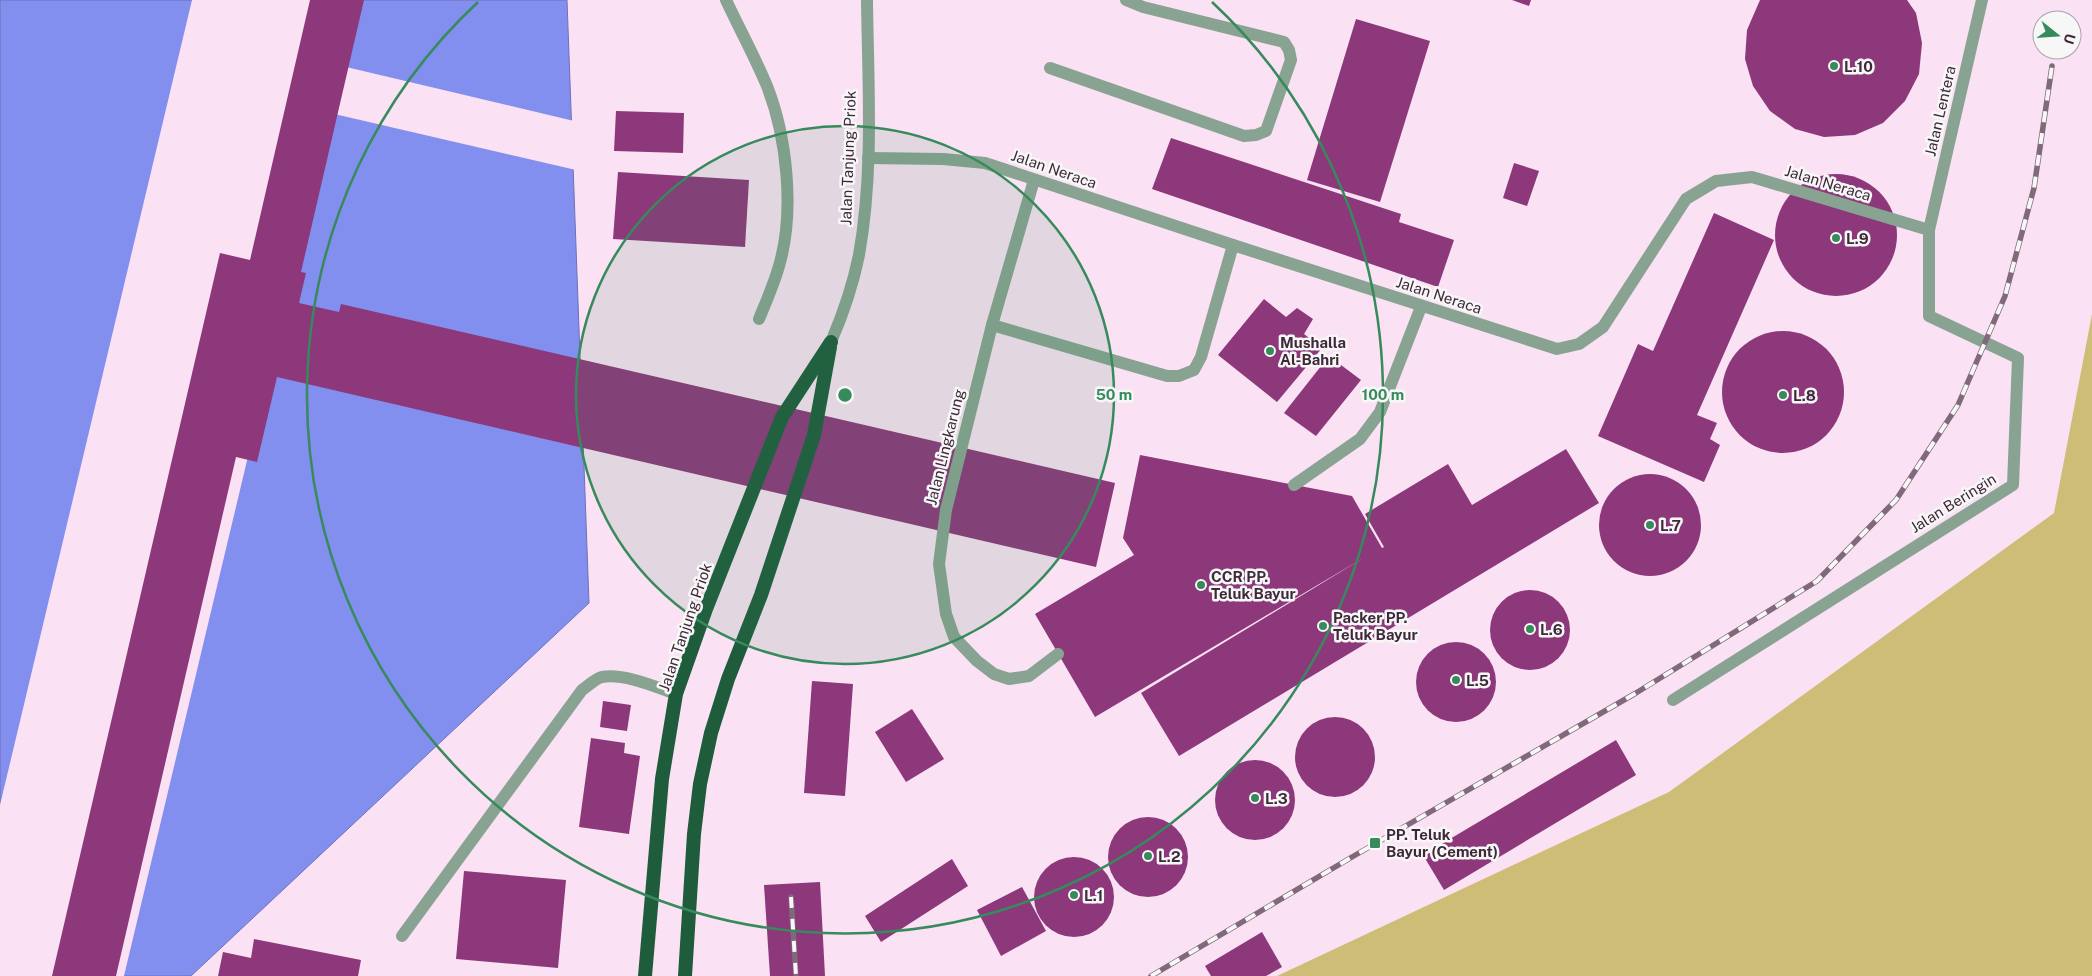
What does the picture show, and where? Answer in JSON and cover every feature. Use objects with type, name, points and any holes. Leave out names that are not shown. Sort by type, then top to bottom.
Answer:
[{"type":"highway","name":"Jalan Tanjung Priok","points":[[645,976],[662,779],[676,694],[706,609],[782,417],[831,342]]},
{"type":"highway","name":"Jalan Tanjung Priok","points":[[685,976],[694,834],[700,784],[711,733],[728,679],[761,596],[814,435],[831,342]]},
{"type":"street","points":[[726,0],[767,87],[783,148],[787,195],[786,234],[779,266],[759,319]]},
{"type":"street","name":"Jalan Tanjung Priok","points":[[831,342],[845,307],[858,256],[865,209],[868,158],[867,0]]},
{"type":"street","points":[[1050,68],[1244,136],[1256,135],[1266,131],[1290,60],[1289,50],[1284,42],[1143,7],[1126,0]]},
{"type":"street","name":"Jalan Lentera","points":[[1929,230],[1982,0]]},
{"type":"street","name":"Jalan Neraca","points":[[868,158],[943,159],[985,163],[1557,350],[1579,344],[1603,327],[1686,199],[1716,181],[1752,177],[1929,230]]},
{"type":"street","name":"Jalan Lingkarung","points":[[1034,180],[992,325],[946,510],[939,564],[946,614],[954,637],[977,661],[994,674],[1009,679],[1029,676],[1058,654]]},
{"type":"street","name":"Jalan Beringin","points":[[1673,700],[2013,484],[2018,358],[1929,316],[1929,230]]},
{"type":"street","points":[[992,325],[1167,376],[1179,376],[1194,370],[1201,357],[1233,245]]},
{"type":"street","points":[[1294,485],[1360,438],[1380,412],[1421,306]]},
{"type":"street","points":[[402,936],[582,690],[601,677],[617,677],[637,681],[676,694]]},
{"type":"shaded area","points":[[2092,314],[2092,976],[1277,976],[1669,792],[2054,513]]},
{"type":"water","points":[[0,0],[567,0],[589,603],[191,976],[0,976]]},
{"type":"pier","points":[[192,0],[357,0],[342,66],[574,121],[576,170],[330,113],[124,976],[0,976],[0,805]]},
{"type":"building","points":[[310,0],[364,0],[301,272],[306,273],[299,303],[339,312],[341,304],[1115,483],[1096,567],[277,377],[257,462],[236,457],[116,976],[52,976],[220,253],[250,260]]},
{"type":"building","points":[[1512,0],[1531,0],[1529,6]]},
{"type":"building","name":"L.10","points":[[1760,0],[1907,0],[1916,13],[1922,43],[1919,74],[1905,101],[1883,123],[1855,135],[1824,137],[1795,129],[1770,111],[1753,86],[1745,59],[1747,30]]},
{"type":"building","points":[[1356,19],[1430,41],[1380,202],[1307,180]]},
{"type":"building","points":[[616,111],[684,113],[683,153],[614,151]]},
{"type":"building","points":[[1171,138],[1401,214],[1399,222],[1454,240],[1438,287],[1152,189]]},
{"type":"building","points":[[1514,163],[1539,171],[1527,206],[1503,198]]},
{"type":"building","points":[[618,172],[749,180],[745,247],[613,239]]},
{"type":"building","name":"L.9","points":[[1836,174],[1848,175],[1859,179],[1870,184],[1879,192],[1887,201],[1892,212],[1896,223],[1896,247],[1892,258],[1887,269],[1879,278],[1870,286],[1859,291],[1848,295],[1836,296],[1824,295],[1813,291],[1802,286],[1793,278],[1785,269],[1780,258],[1776,247],[1775,235],[1776,223],[1780,212],[1785,201],[1793,192],[1802,184],[1813,179],[1824,175]]},
{"type":"building","points":[[1714,213],[1774,240],[1697,415],[1717,423],[1710,439],[1720,445],[1704,482],[1598,436],[1638,344],[1653,351]]},
{"type":"building","name":"Mushalla Al-Bahri","points":[[1264,299],[1286,317],[1297,308],[1313,319],[1304,334],[1322,348],[1277,402],[1218,355]]},
{"type":"building","name":"L.8","points":[[1783,331],[1795,332],[1806,336],[1817,341],[1826,349],[1834,358],[1839,369],[1843,380],[1843,404],[1839,415],[1834,426],[1826,435],[1817,443],[1806,448],[1795,452],[1783,453],[1771,452],[1760,448],[1749,443],[1740,435],[1732,426],[1727,415],[1723,404],[1722,392],[1723,380],[1727,369],[1732,358],[1740,349],[1749,341],[1760,336],[1771,332]]},
{"type":"building","points":[[1329,356],[1361,380],[1316,436],[1284,413]]},
{"type":"building","points":[[1566,449],[1599,503],[1179,756],[1141,693],[1365,557],[1095,717],[1035,614],[1134,555],[1123,538],[1140,455],[1352,496],[1382,548],[1384,547],[1365,514],[1448,464],[1472,505]]},
{"type":"building","name":"L.7","points":[[1650,474],[1669,478],[1686,489],[1697,506],[1701,525],[1697,544],[1686,561],[1669,572],[1650,576],[1631,572],[1614,561],[1603,544],[1599,525],[1603,506],[1614,489],[1631,478]]},
{"type":"building","name":"L.6","points":[[1530,590],[1545,593],[1558,602],[1567,615],[1570,630],[1567,645],[1558,658],[1545,667],[1530,670],[1515,667],[1502,658],[1493,645],[1490,630],[1493,615],[1502,602],[1515,593]]},
{"type":"building","name":"L.5","points":[[1456,642],[1471,645],[1484,654],[1493,667],[1496,682],[1493,697],[1484,710],[1471,719],[1456,722],[1441,719],[1428,710],[1419,697],[1416,682],[1419,667],[1428,654],[1441,645]]},
{"type":"building","points":[[812,681],[853,684],[845,796],[804,793]]},
{"type":"building","points":[[603,701],[631,705],[627,731],[600,727]]},
{"type":"building","points":[[912,709],[944,759],[906,782],[875,732]]},
{"type":"building","points":[[1335,717],[1350,720],[1363,729],[1372,742],[1375,757],[1372,772],[1363,785],[1350,794],[1335,797],[1320,794],[1307,785],[1298,772],[1295,757],[1298,742],[1307,729],[1320,720]]},
{"type":"building","points":[[591,738],[625,743],[624,753],[640,756],[629,834],[579,827]]},
{"type":"building","points":[[1616,740],[1636,775],[1444,890],[1423,855]]},
{"type":"building","name":"L.3","points":[[1255,760],[1270,763],[1283,772],[1292,785],[1295,800],[1292,815],[1283,828],[1270,837],[1255,840],[1240,837],[1227,828],[1218,815],[1215,800],[1218,785],[1227,772],[1240,763]]},
{"type":"building","name":"L.2","points":[[1148,817],[1163,820],[1176,829],[1185,842],[1188,857],[1185,872],[1176,885],[1163,894],[1148,897],[1133,894],[1120,885],[1111,872],[1108,857],[1111,842],[1120,829],[1133,820]]},
{"type":"building","name":"L.1","points":[[1074,857],[1089,860],[1102,869],[1111,882],[1114,897],[1111,912],[1102,925],[1089,934],[1074,937],[1059,934],[1046,925],[1037,912],[1034,897],[1037,882],[1046,869],[1059,860]]},
{"type":"building","points":[[952,859],[968,886],[881,942],[865,916]]},
{"type":"building","points":[[464,871],[566,880],[558,968],[456,959]]},
{"type":"building","points":[[820,882],[825,976],[770,976],[764,885]]},
{"type":"building","points":[[1022,887],[1046,931],[1001,956],[977,910]]},
{"type":"building","points":[[1262,932],[1282,967],[1266,976],[1211,976],[1205,966]]},
{"type":"building","points":[[254,939],[361,960],[358,976],[218,976],[223,952],[251,958]]},
{"type":"railway","points":[[1151,976],[1636,693],[1817,581],[1896,500],[1958,405],[2005,296],[2034,188],[2052,66]]},
{"type":"railway","points":[[791,897],[796,976]]},
{"type":"place","name":"L.10","points":[[1834,66]]},
{"type":"place","name":"L.9","points":[[1836,238]]},
{"type":"place","name":"Mushalla Al-Bahri","points":[[1270,351]]},
{"type":"place","name":"L.8","points":[[1783,395]]},
{"type":"place","name":"L.7","points":[[1650,525]]},
{"type":"place","name":"CCR PP. Teluk Bayur","points":[[1201,585]]},
{"type":"place","name":"Packer PP. Teluk Bayur","points":[[1323,626]]},
{"type":"place","name":"L.6","points":[[1530,629]]},
{"type":"place","name":"L.5","points":[[1456,680]]},
{"type":"place","name":"L.3","points":[[1255,798]]},
{"type":"place","name":"PP. Teluk Bayur (Cement)","points":[[1375,843]]},
{"type":"place","name":"L.2","points":[[1148,856]]},
{"type":"place","name":"L.1","points":[[1074,895]]}]
